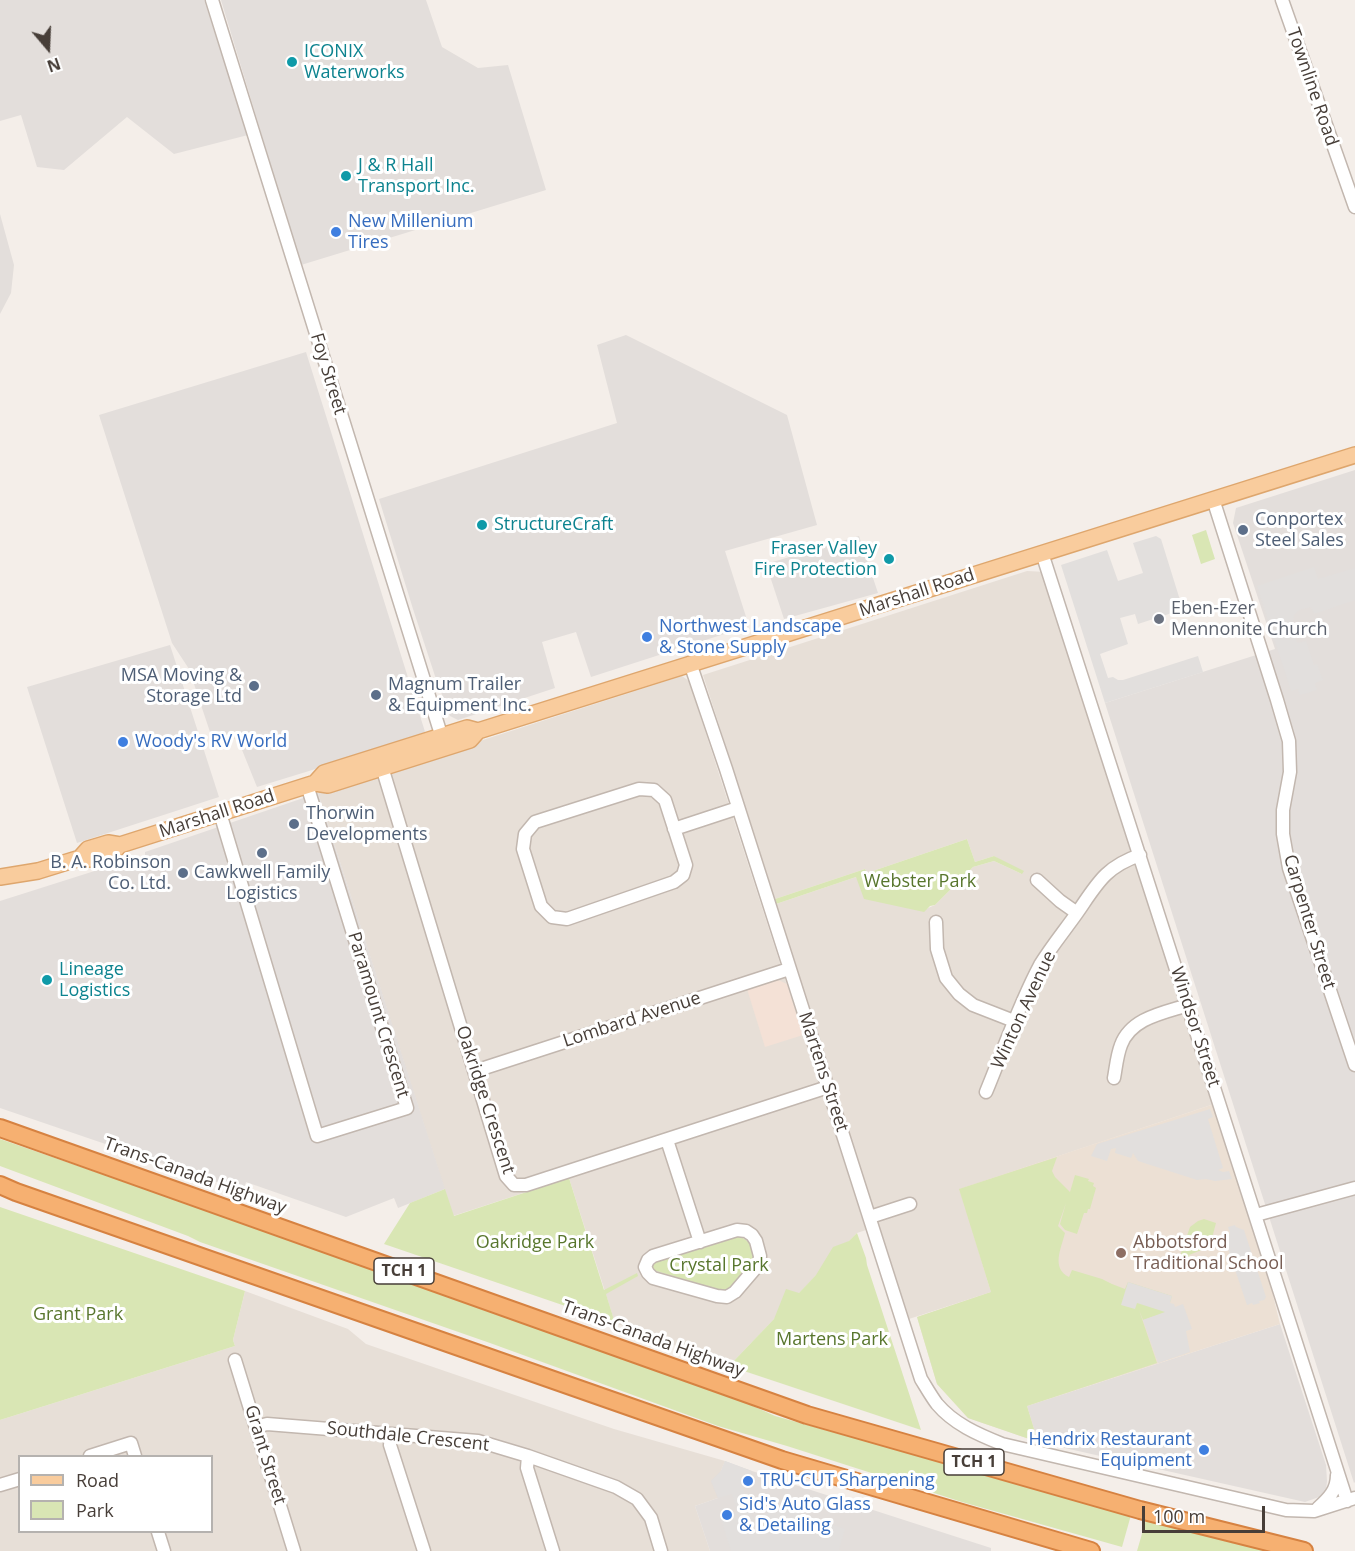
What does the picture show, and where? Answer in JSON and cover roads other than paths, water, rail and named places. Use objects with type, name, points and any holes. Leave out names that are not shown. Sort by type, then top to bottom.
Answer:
[{"type":"highway","name":"Trans-Canada Highway","points":[[0,1128],[807,1415],[1140,1510],[1304,1551]]},
{"type":"highway","points":[[5,1188],[782,1460],[1091,1551]]},
{"type":"main road","name":"Marshall Road","points":[[311,784],[324,773],[443,742],[470,740],[478,731],[1355,454]]},
{"type":"main road","name":"Marshall Road","points":[[0,877],[38,871],[80,858],[92,861],[112,854],[120,845],[311,784],[328,785],[382,767],[443,742]]},
{"type":"street","name":"Foy Street","points":[[212,0],[443,742]]},
{"type":"street","name":"Townline Road","points":[[1282,0],[1355,207]]},
{"type":"street","name":"Carpenter Street","points":[[1213,499],[1289,741],[1290,772],[1283,810],[1283,834],[1289,868],[1355,1065]]},
{"type":"street","name":"Windsor Street","points":[[1042,553],[1337,1468],[1351,1499]]},
{"type":"street","name":"Martens Street","points":[[690,663],[921,1379],[936,1403],[956,1422],[978,1435],[1002,1444],[1286,1510],[1314,1511],[1351,1499]]},
{"type":"street","name":"Oakridge Crescent","points":[[382,767],[506,1176],[514,1185],[526,1185],[828,1087]]},
{"type":"street","name":"Paramount Crescent","points":[[220,813],[317,1136],[406,1108],[311,784]]},
{"type":"street","points":[[639,789],[654,790],[665,800],[674,829],[686,865],[683,875],[674,882],[567,919],[552,917],[541,906],[523,849],[525,834],[535,822],[639,789]]},
{"type":"street","points":[[674,829],[738,808]]},
{"type":"street","name":"Winton Avenue","points":[[986,1092],[1014,1021],[1040,966],[1101,878],[1118,863],[1140,855]]},
{"type":"street","points":[[1037,880],[1060,902],[1077,913]]},
{"type":"street","points":[[936,922],[936,949],[946,978],[959,994],[974,1005],[1014,1021]]},
{"type":"street","name":"Lombard Avenue","points":[[475,1071],[789,969]]},
{"type":"street","points":[[1114,1078],[1120,1047],[1132,1027],[1141,1021],[1188,1005]]},
{"type":"street","points":[[667,1140],[700,1242]]},
{"type":"street","points":[[1256,1215],[1355,1188]]},
{"type":"street","points":[[870,1217],[910,1204]]},
{"type":"street","points":[[736,1230],[746,1231],[756,1241],[760,1256],[759,1264],[735,1292],[727,1297],[654,1278],[648,1273],[645,1267],[653,1256],[700,1242],[736,1230]]},
{"type":"street","name":"Grant Street","points":[[235,1360],[294,1551]]},
{"type":"street","name":"Southdale Crescent","points":[[256,1427],[267,1424],[478,1441],[528,1456],[616,1487],[637,1499],[651,1518],[661,1551]]},
{"type":"street","points":[[391,1434],[390,1445],[424,1551]]},
{"type":"street","points":[[93,1455],[131,1443],[135,1455]]},
{"type":"street","points":[[528,1456],[527,1468],[553,1551]]},
{"type":"street","points":[[1314,1511],[1328,1500],[1333,1492],[1336,1485],[1337,1468]]},
{"type":"street","points":[[0,1485],[18,1480]]},
{"type":"street","points":[[158,1533],[164,1551]]},
{"type":"place","name":"ICONIX Waterworks","points":[[292,62]]},
{"type":"place","name":"J & R Hall Transport Inc.","points":[[346,176]]},
{"type":"place","name":"New Millenium Tires","points":[[336,232]]},
{"type":"place","name":"StructureCraft","points":[[482,525]]},
{"type":"place","name":"Conportex Steel Sales","points":[[1243,530]]},
{"type":"place","name":"Fraser Valley Fire Protection","points":[[889,559]]},
{"type":"place","name":"Eben-Ezer Mennonite Church","points":[[1159,619]]},
{"type":"place","name":"Northwest Landscape & Stone Supply","points":[[647,637]]},
{"type":"place","name":"MSA Moving & Storage Ltd","points":[[254,686]]},
{"type":"place","name":"Magnum Trailer & Equipment Inc.","points":[[376,695]]},
{"type":"place","name":"Woody's RV World","points":[[123,742]]},
{"type":"place","name":"Thorwin Developments","points":[[294,824]]},
{"type":"place","name":"Cawkwell Family Logistics","points":[[262,853]]},
{"type":"place","name":"B. A. Robinson Co. Ltd.","points":[[183,873]]},
{"type":"place","name":"Lineage Logistics","points":[[47,980]]},
{"type":"place","name":"Abbotsford Traditional School","points":[[1121,1253]]},
{"type":"place","name":"Hendrix Restaurant Equipment","points":[[1204,1450]]},
{"type":"place","name":"TRU-CUT Sharpening","points":[[748,1481]]},
{"type":"place","name":"Sid's Auto Glass & Detailing","points":[[727,1515]]},
{"type":"park label","name":"Webster Park","points":[[920,882]]},
{"type":"park label","name":"Oakridge Park","points":[[535,1243]]},
{"type":"park label","name":"Crystal Park","points":[[719,1266]]},
{"type":"park label","name":"Grant Park","points":[[78,1315]]},
{"type":"park label","name":"Martens Park","points":[[832,1340]]}]
